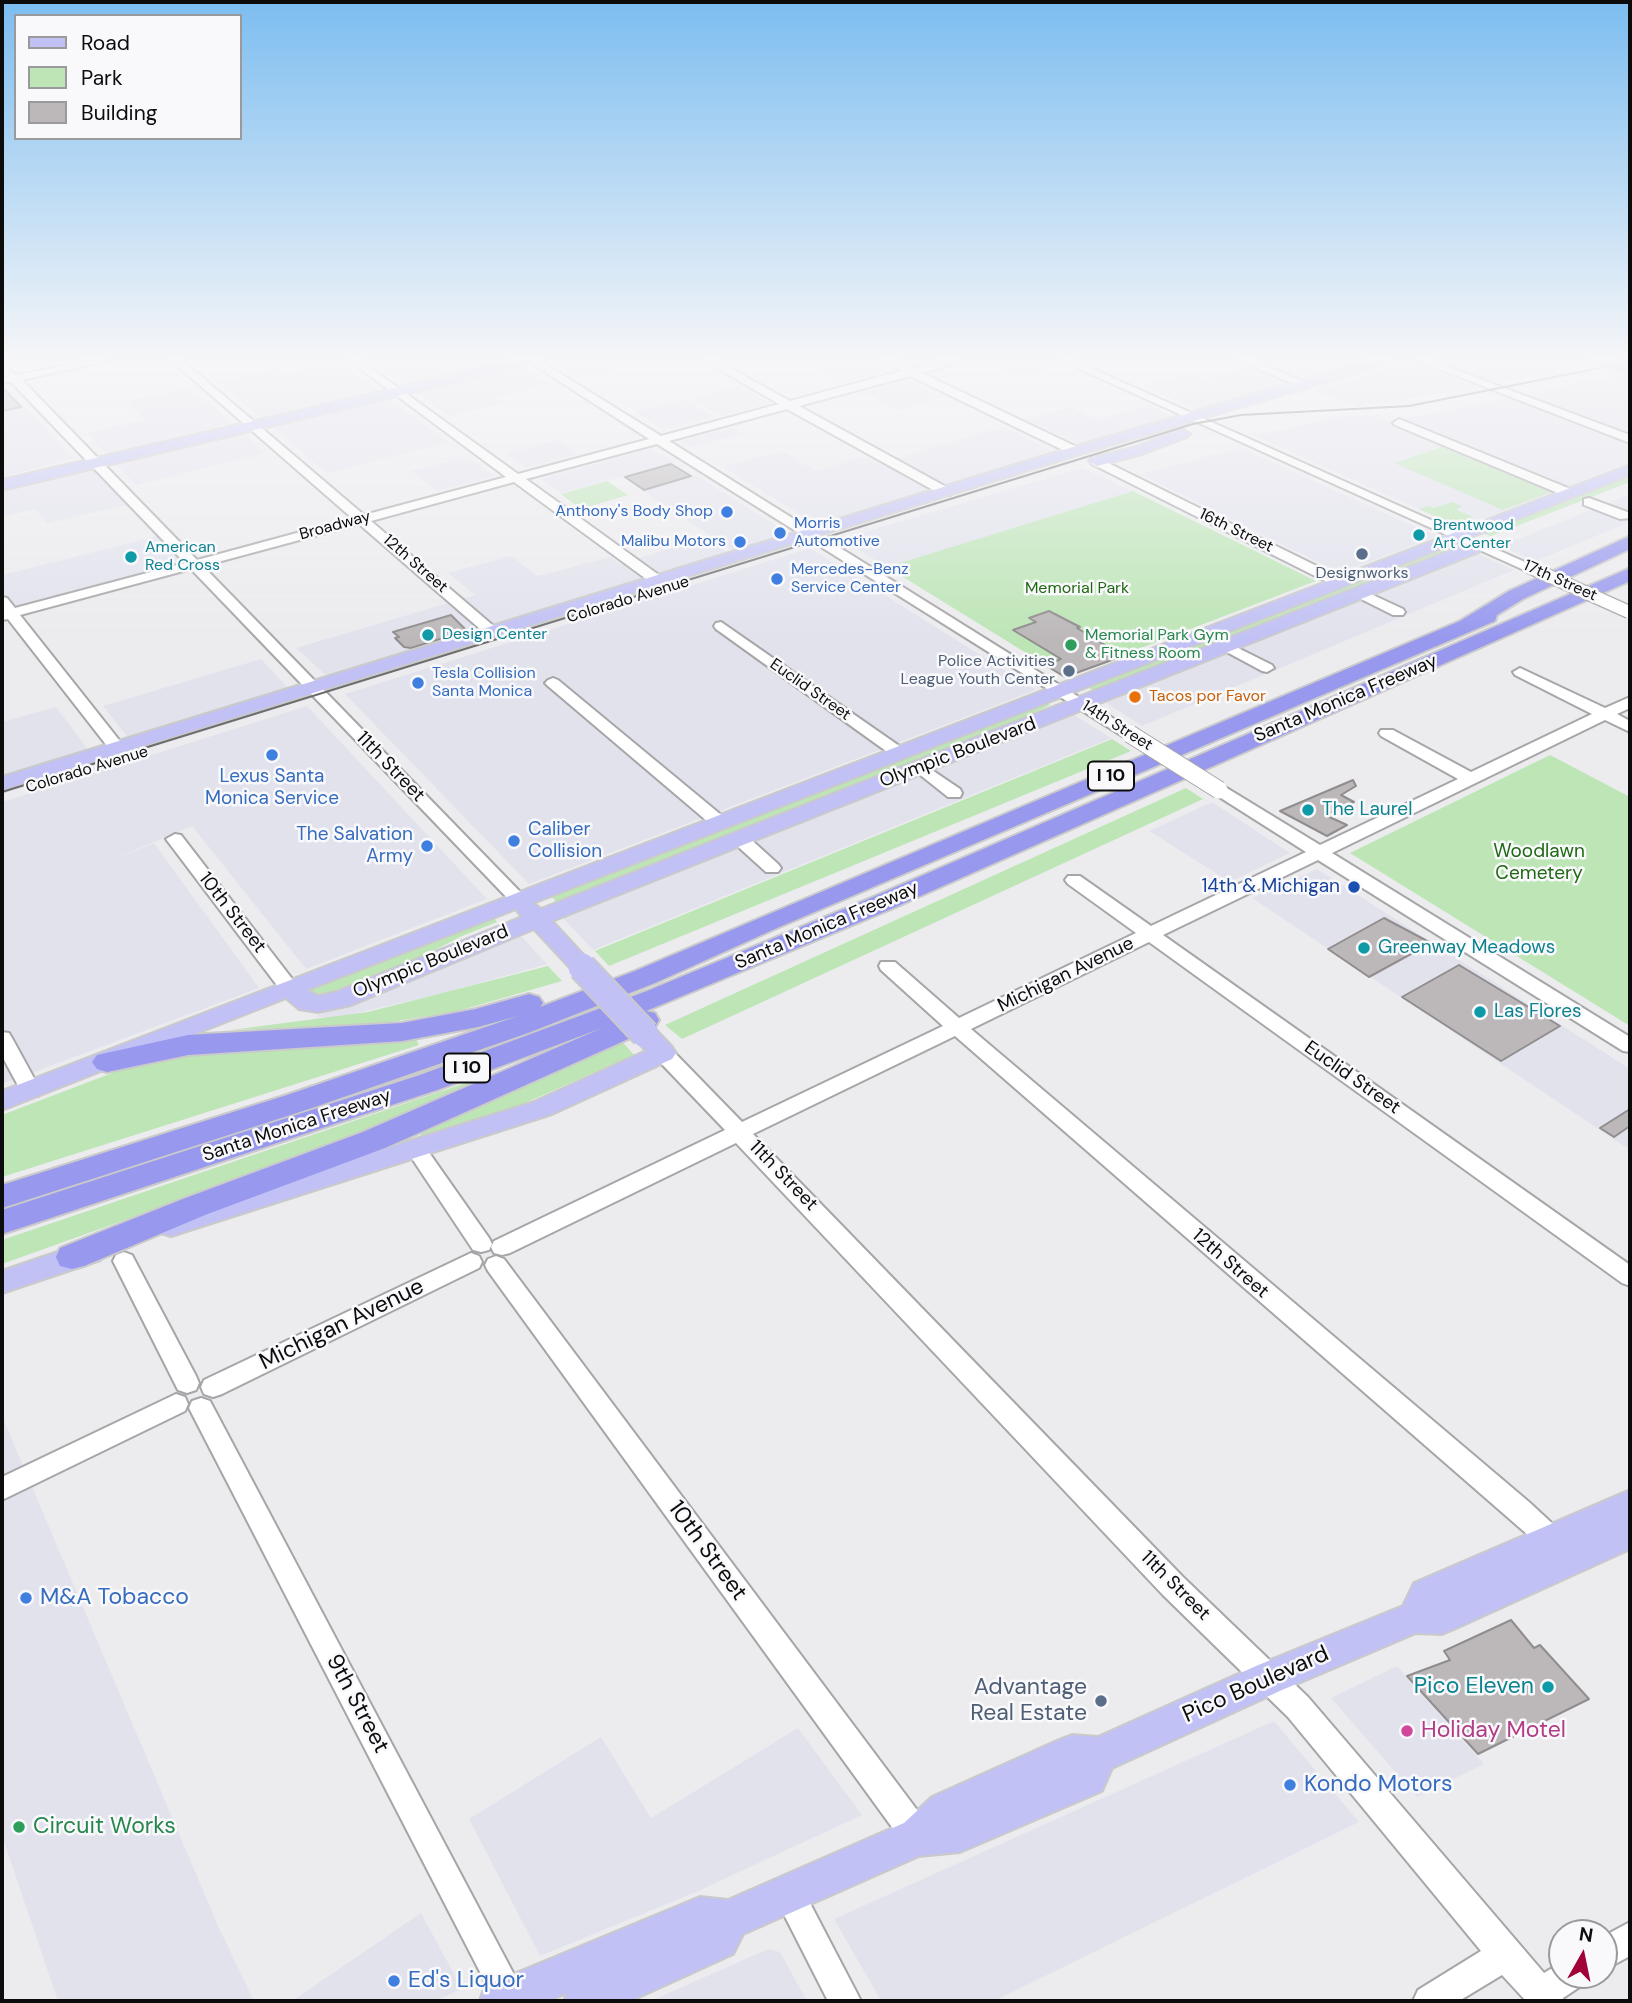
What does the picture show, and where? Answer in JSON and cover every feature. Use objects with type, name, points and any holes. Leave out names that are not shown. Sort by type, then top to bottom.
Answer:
[{"type":"highway","points":[[1454,641],[1516,595],[1630,542]]},
{"type":"highway","name":"Santa Monica Freeway","points":[[2,1223],[430,1082],[657,997],[882,903],[1630,558]]},
{"type":"highway","name":"Santa Monica Freeway","points":[[2,1198],[298,1102],[518,1026],[645,977],[768,922],[1454,641],[1630,574]]},
{"type":"highway","points":[[1454,641],[1488,645],[1630,589]]},
{"type":"highway","points":[[72,1257],[194,1207],[374,1140],[831,936],[882,903]]},
{"type":"highway","points":[[107,1062],[188,1045],[366,1035],[478,1018],[575,988],[720,930],[768,922]]},
{"type":"main road","points":[[2,485],[129,454]]},
{"type":"main road","name":"Colorado Avenue","points":[[2,784],[318,691],[816,537],[946,492],[1067,454]]},
{"type":"main road","name":"Colorado Avenue","points":[[2,796],[492,632],[658,581],[1121,454]]},
{"type":"main road","name":"Olympic Boulevard","points":[[2,1101],[1630,470]]},
{"type":"main road","name":"Olympic Boulevard","points":[[289,988],[309,1003],[342,999],[537,919],[1083,705],[1630,486]]},
{"type":"main road","name":"11th Street","points":[[519,900],[663,1054]]},
{"type":"main road","points":[[2,1282],[72,1257],[543,1108],[663,1054]]},
{"type":"main road","name":"Pico Boulevard","points":[[507,2000],[700,1917],[729,1920],[918,1837],[960,1833],[1080,1782],[1088,1778],[1099,1755],[1269,1678],[1415,1617],[1442,1619],[1562,1549],[1630,1504]]},
{"type":"main road","name":"Pico Boulevard","points":[[1562,1549],[1630,1533]]},
{"type":"main road","name":"Pico Boulevard","points":[[584,2001],[719,1940],[729,1920]]},
{"type":"street","name":"11th Street","points":[[88,454],[519,900]]},
{"type":"street","name":"12th Street","points":[[286,454],[492,632]]},
{"type":"street","points":[[484,454],[658,581]]},
{"type":"street","name":"Broadway","points":[[5,610],[195,563],[604,454]]},
{"type":"street","name":"14th Street","points":[[682,454],[1630,1046]]},
{"type":"street","points":[[879,454],[946,492]]},
{"type":"street","name":"17th Street","points":[[1277,454],[1630,612]]},
{"type":"street","points":[[1474,454],[1569,493]]},
{"type":"street","name":"16th Street","points":[[1096,461],[1338,582]]},
{"type":"street","points":[[1589,502],[1625,516]]},
{"type":"street","points":[[1360,593],[1398,612]]},
{"type":"street","points":[[5,610],[117,748]]},
{"type":"street","name":"Euclid Street","points":[[721,626],[899,753]]},
{"type":"street","points":[[1228,647],[1267,668]]},
{"type":"street","points":[[1520,673],[1630,727]]},
{"type":"street","points":[[553,684],[720,823]]},
{"type":"street","name":"Michigan Avenue","points":[[2,1489],[1630,702]]},
{"type":"street","points":[[1387,733],[1471,779]]},
{"type":"street","points":[[920,767],[954,793]]},
{"type":"street","name":"10th Street","points":[[175,839],[289,988]]},
{"type":"street","points":[[740,839],[772,867]]},
{"type":"street","name":"Euclid Street","points":[[1074,880],[1630,1277]]},
{"type":"street","name":"12th Street","points":[[888,966],[1562,1549]]},
{"type":"street","points":[[2,1038],[31,1091]]},
{"type":"street","name":"11th Street","points":[[663,1054],[1173,1586],[1298,1707],[1505,1955],[1544,1997]]},
{"type":"street","name":"10th Street","points":[[416,1149],[487,1255],[918,1837]]},
{"type":"street","name":"9th Street","points":[[124,1261],[507,2000]]},
{"type":"street","points":[[789,1895],[845,2001]]},
{"type":"street","points":[[1429,2001],[1505,1955]]},
{"type":"shaded area","points":[[2,454],[71,454],[74,458],[2,477]]},
{"type":"shaded area","points":[[155,454],[260,454],[136,485],[116,464]]},
{"type":"shaded area","points":[[304,454],[399,454],[326,473]]},
{"type":"shaded area","points":[[507,454],[576,454],[526,468]]},
{"type":"shaded area","points":[[631,454],[661,454],[675,462],[561,493],[541,479]]},
{"type":"shaded area","points":[[769,454],[788,454],[816,471],[865,457],[878,464],[910,454],[1050,454],[927,490],[928,492],[819,526],[723,467]]},
{"type":"shaded area","points":[[1216,454],[1255,454],[1437,536],[1340,573],[1140,474]]},
{"type":"shaded area","points":[[1296,454],[1463,454],[1557,492],[1459,527]]},
{"type":"shaded area","points":[[1489,454],[1630,454],[1630,462],[1564,486]]},
{"type":"shaded area","points":[[468,457],[495,476],[437,491],[411,471]]},
{"type":"shaded area","points":[[96,462],[135,503],[48,523],[35,509],[2,517],[2,485]]},
{"type":"shaded area","points":[[1082,468],[1133,491],[887,567],[841,539]]},
{"type":"shaded area","points":[[696,475],[789,534],[788,536],[735,552],[642,490]]},
{"type":"shaded area","points":[[1630,494],[1630,522],[1535,561],[1501,546]]},
{"type":"shaded area","points":[[166,534],[195,563],[12,613],[2,601],[2,575]]},
{"type":"shaded area","points":[[704,538],[731,554],[471,631],[329,678],[296,648],[475,595],[448,573],[511,556],[538,576],[610,557],[620,564]]},
{"type":"shaded area","points":[[810,548],[1036,690],[529,884],[345,694]]},
{"type":"shaded area","points":[[1478,554],[1514,570],[1142,726],[1105,702]]},
{"type":"shaded area","points":[[261,659],[290,690],[129,739],[103,706]]},
{"type":"shaded area","points":[[305,692],[310,698],[2,794],[2,786]]},
{"type":"shaded area","points":[[307,706],[487,899],[306,969],[192,826],[106,862],[154,843],[259,988],[2,1084],[2,802]]},
{"type":"shaded area","points":[[56,707],[88,749],[2,778],[2,722]]},
{"type":"shaded area","points":[[1074,715],[1111,738],[593,950],[563,918]]},
{"type":"shaded area","points":[[1212,802],[1290,853],[1230,882],[1149,831]]},
{"type":"shaded area","points":[[1317,869],[1630,1069],[1630,1150],[1252,898]]},
{"type":"shaded area","points":[[522,937],[547,964],[447,992],[344,1016],[316,1016]]},
{"type":"shaded area","points":[[2,1416],[219,1928],[254,2001],[58,2001],[2,1836]]},
{"type":"shaded area","name":"Holiday Motel","points":[[1397,1666],[1484,1764],[1417,1797],[1331,1698]]},
{"type":"shaded area","points":[[1274,1721],[1359,1822],[994,2001],[881,2001],[834,1919]]},
{"type":"shaded area","points":[[798,1728],[862,1815],[696,1892],[540,1956],[469,1819],[601,1737],[651,1818]]},
{"type":"shaded area","points":[[421,1913],[462,1989],[435,2001],[292,2001]]},
{"type":"shaded area","points":[[768,1949],[780,1952],[807,2001],[651,2001]]},
{"type":"green space","points":[[1420,454],[1460,454],[1551,492],[1503,510],[1394,463]]},
{"type":"green space","points":[[1630,473],[1630,482],[1491,536],[1484,534],[1518,517]]},
{"type":"green space","points":[[607,481],[628,495],[581,509],[561,494]]},
{"type":"green space","name":"Memorial Park","points":[[1133,491],[1316,581],[1065,677],[887,567]]},
{"type":"green space","points":[[1452,502],[1462,506],[1456,510],[1471,516],[1474,522],[1459,527],[1419,509],[1429,506],[1434,508]]},
{"type":"green space","points":[[1449,544],[1455,547],[1421,565],[1094,691],[1089,688]]},
{"type":"green space","points":[[1045,702],[1050,705],[1002,729],[561,902],[556,902],[552,897]]},
{"type":"green space","points":[[1112,739],[1131,751],[609,966],[595,951]]},
{"type":"green space","name":"Woodlawn Cemetery","points":[[1550,755],[1630,797],[1630,1026],[1350,853]]},
{"type":"green space","points":[[1186,788],[1203,799],[682,1039],[665,1025]]},
{"type":"green space","points":[[493,916],[497,922],[425,955],[321,996],[309,992],[310,987]]},
{"type":"green space","points":[[548,966],[562,981],[458,1011],[379,1024],[231,1030],[368,1012]]},
{"type":"green space","points":[[414,1035],[419,1045],[2,1177],[2,1115],[141,1062],[171,1053]]},
{"type":"green space","points":[[620,1039],[634,1055],[525,1103],[423,1136],[416,1131]]},
{"type":"green space","points":[[507,1069],[509,1072],[332,1146],[2,1264],[2,1240]]},
{"type":"building","points":[[671,464],[691,476],[644,490],[625,477]]},
{"type":"building","name":"Memorial Park Gym & Fitness Room","points":[[1049,611],[1080,627],[1077,628],[1123,656],[1065,677],[1045,665],[1061,659],[1013,630],[1036,622],[1029,618]]},
{"type":"building","name":"Design Center","points":[[451,615],[467,631],[411,648],[404,647],[395,638],[399,637],[393,632]]},
{"type":"building","name":"The Laurel","points":[[1353,780],[1356,786],[1341,795],[1354,802],[1325,815],[1347,825],[1327,836],[1280,811]]},
{"type":"building","name":"Greenway Meadows","points":[[1384,918],[1431,943],[1369,977],[1328,949]]},
{"type":"building","name":"Las Flores","points":[[1459,965],[1560,1026],[1501,1061],[1402,997]]},
{"type":"building","points":[[1630,1109],[1630,1126],[1614,1137],[1600,1128]]},
{"type":"building","name":"Pico Eleven","points":[[1511,1620],[1534,1648],[1540,1645],[1589,1699],[1478,1754],[1407,1676],[1450,1660],[1444,1651]]},
{"type":"tram line","points":[[2,792],[1094,454]]},
{"type":"place","name":"Anthony's Body Shop","points":[[727,512]]},
{"type":"place","name":"Morris Automotive","points":[[780,533]]},
{"type":"place","name":"Brentwood Art Center","points":[[1419,535]]},
{"type":"place","name":"Malibu Motors","points":[[740,542]]},
{"type":"place","name":"Designworks","points":[[1362,554]]},
{"type":"place","name":"American Red Cross","points":[[131,557]]},
{"type":"place","name":"Mercedes-Benz Service Center","points":[[777,579]]},
{"type":"place","name":"Design Center","points":[[428,635]]},
{"type":"place","name":"Memorial Park Gym & Fitness Room","points":[[1071,645]]},
{"type":"place","name":"Police Activities League Youth Center","points":[[1069,671]]},
{"type":"place","name":"Tesla Collision Santa Monica","points":[[418,683]]},
{"type":"place","name":"Tacos por Favor","points":[[1135,697]]},
{"type":"place","name":"Lexus Santa Monica Service","points":[[272,755]]},
{"type":"place","name":"The Laurel","points":[[1308,810]]},
{"type":"place","name":"Caliber Collision","points":[[514,841]]},
{"type":"place","name":"The Salvation Army","points":[[427,846]]},
{"type":"place","name":"14th & Michigan","points":[[1354,887]]},
{"type":"place","name":"Greenway Meadows","points":[[1364,948]]},
{"type":"place","name":"Las Flores","points":[[1480,1012]]},
{"type":"place","name":"M&A Tobacco","points":[[26,1598]]},
{"type":"place","name":"Pico Eleven","points":[[1548,1687]]},
{"type":"place","name":"Advantage Real Estate","points":[[1101,1701]]},
{"type":"place","name":"Holiday Motel","points":[[1407,1731]]},
{"type":"place","name":"Kondo Motors","points":[[1290,1785]]},
{"type":"place","name":"Circuit Works","points":[[19,1827]]},
{"type":"place","name":"Ed's Liquor","points":[[394,1981]]}]
